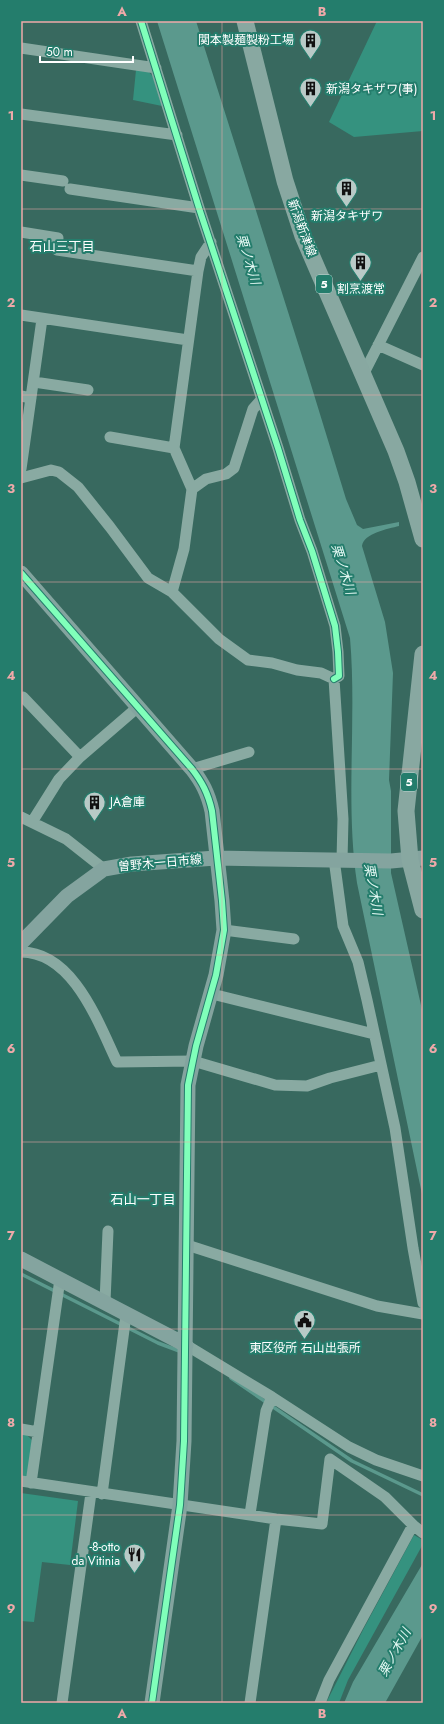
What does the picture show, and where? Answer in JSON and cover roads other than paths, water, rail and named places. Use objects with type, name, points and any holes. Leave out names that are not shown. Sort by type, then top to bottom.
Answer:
[{"type":"main road","name":"新潟新津線","points":[[245,21],[285,181],[303,236],[408,482],[423,539]]},
{"type":"main road","name":"5","points":[[423,654],[419,722],[406,810],[416,859],[423,910]]},
{"type":"street","points":[[141,21],[199,208],[300,520],[312,551],[335,626],[338,652],[338,676],[334,679],[343,819],[343,926],[358,962],[395,1128],[423,1303]]},
{"type":"street","points":[[21,48],[156,68]]},
{"type":"street","points":[[21,114],[177,135]]},
{"type":"street","points":[[21,175],[67,185],[199,208]]},
{"type":"street","points":[[21,232],[58,238],[57,250],[198,271]]},
{"type":"street","points":[[172,592],[184,549],[192,489],[174,448],[198,271],[201,257],[211,242]]},
{"type":"street","points":[[363,375],[423,257]]},
{"type":"street","points":[[21,315],[188,340]]},
{"type":"street","points":[[21,469],[26,397],[34,382],[42,319]]},
{"type":"street","points":[[378,345],[423,365]]},
{"type":"street","points":[[34,382],[88,390]]},
{"type":"street","points":[[192,489],[206,479],[226,474],[234,468],[252,409],[261,400]]},
{"type":"street","points":[[110,437],[174,448]]},
{"type":"street","points":[[21,478],[51,470],[59,472],[78,487],[148,578],[172,592],[219,638],[248,660],[272,663],[297,670],[321,673],[334,679]]},
{"type":"street","points":[[21,573],[192,768],[203,783],[209,796],[222,901],[224,930],[212,994],[193,1061],[188,1085],[184,1441],[180,1505],[152,1703]]},
{"type":"street","points":[[21,698],[23,697],[80,758]]},
{"type":"street","points":[[32,822],[59,779],[80,758],[138,707]]},
{"type":"street","points":[[192,768],[249,752]]},
{"type":"street","points":[[21,816],[66,839],[104,869]]},
{"type":"street","name":"曽野木一日市線","points":[[21,943],[67,896],[104,869],[132,864],[216,858],[391,861],[416,859]]},
{"type":"street","points":[[224,930],[294,939]]},
{"type":"street","points":[[21,952],[32,952],[55,963],[71,980],[84,995],[117,1062],[193,1061],[275,1085],[307,1086],[330,1078],[381,1065]]},
{"type":"street","points":[[212,994],[374,1034]]},
{"type":"street","points":[[105,1302],[108,1231]]},
{"type":"street","points":[[187,1245],[377,1306],[423,1314]]},
{"type":"street","points":[[21,1259],[186,1345],[272,1397],[349,1447],[376,1460],[423,1476]]},
{"type":"street","points":[[60,1279],[38,1432],[26,1482],[276,1519],[322,1524],[330,1459],[385,1497],[423,1533]]},
{"type":"street","points":[[62,1703],[126,1315]]},
{"type":"street","points":[[250,1514],[266,1411],[272,1397]]},
{"type":"street","points":[[21,1429],[38,1432]]},
{"type":"street","points":[[250,1703],[276,1519]]},
{"type":"street","points":[[320,1703],[329,1680],[413,1525]]},
{"type":"water","name":"栗ノ木川","points":[[157,21],[196,21],[346,499],[357,525],[363,529],[399,522],[399,526],[383,530],[367,538],[362,546],[385,622],[393,673],[389,780],[391,791],[391,873],[423,1014],[423,1199],[357,883],[351,792],[352,669],[350,638]]},
{"type":"water","name":"栗ノ木川","points":[[423,1563],[423,1635],[385,1703],[344,1703],[353,1682]]},
{"type":"waterway","points":[[21,1274],[158,1343],[182,1352]]},
{"type":"waterway","points":[[231,1378],[352,1461],[423,1495]]},
{"type":"place","name":"関本製麺製粉工場","points":[[310,60]]},
{"type":"place","name":"新潟タキザワ(事)","points":[[310,108]]},
{"type":"place","name":"新潟タキザワ","points":[[347,208]]},
{"type":"place","name":"割烹渡常","points":[[361,282]]},
{"type":"place","name":"JA倉庫","points":[[95,822]]},
{"type":"place","name":"東区役所 石山出張所","points":[[305,1340]]},
{"type":"place","name":"-8-otto da Vitinia","points":[[135,1574]]},
{"type":"district","name":"石山三丁目","points":[[62,246]]},
{"type":"district","name":"石山一丁目","points":[[143,1199]]}]
